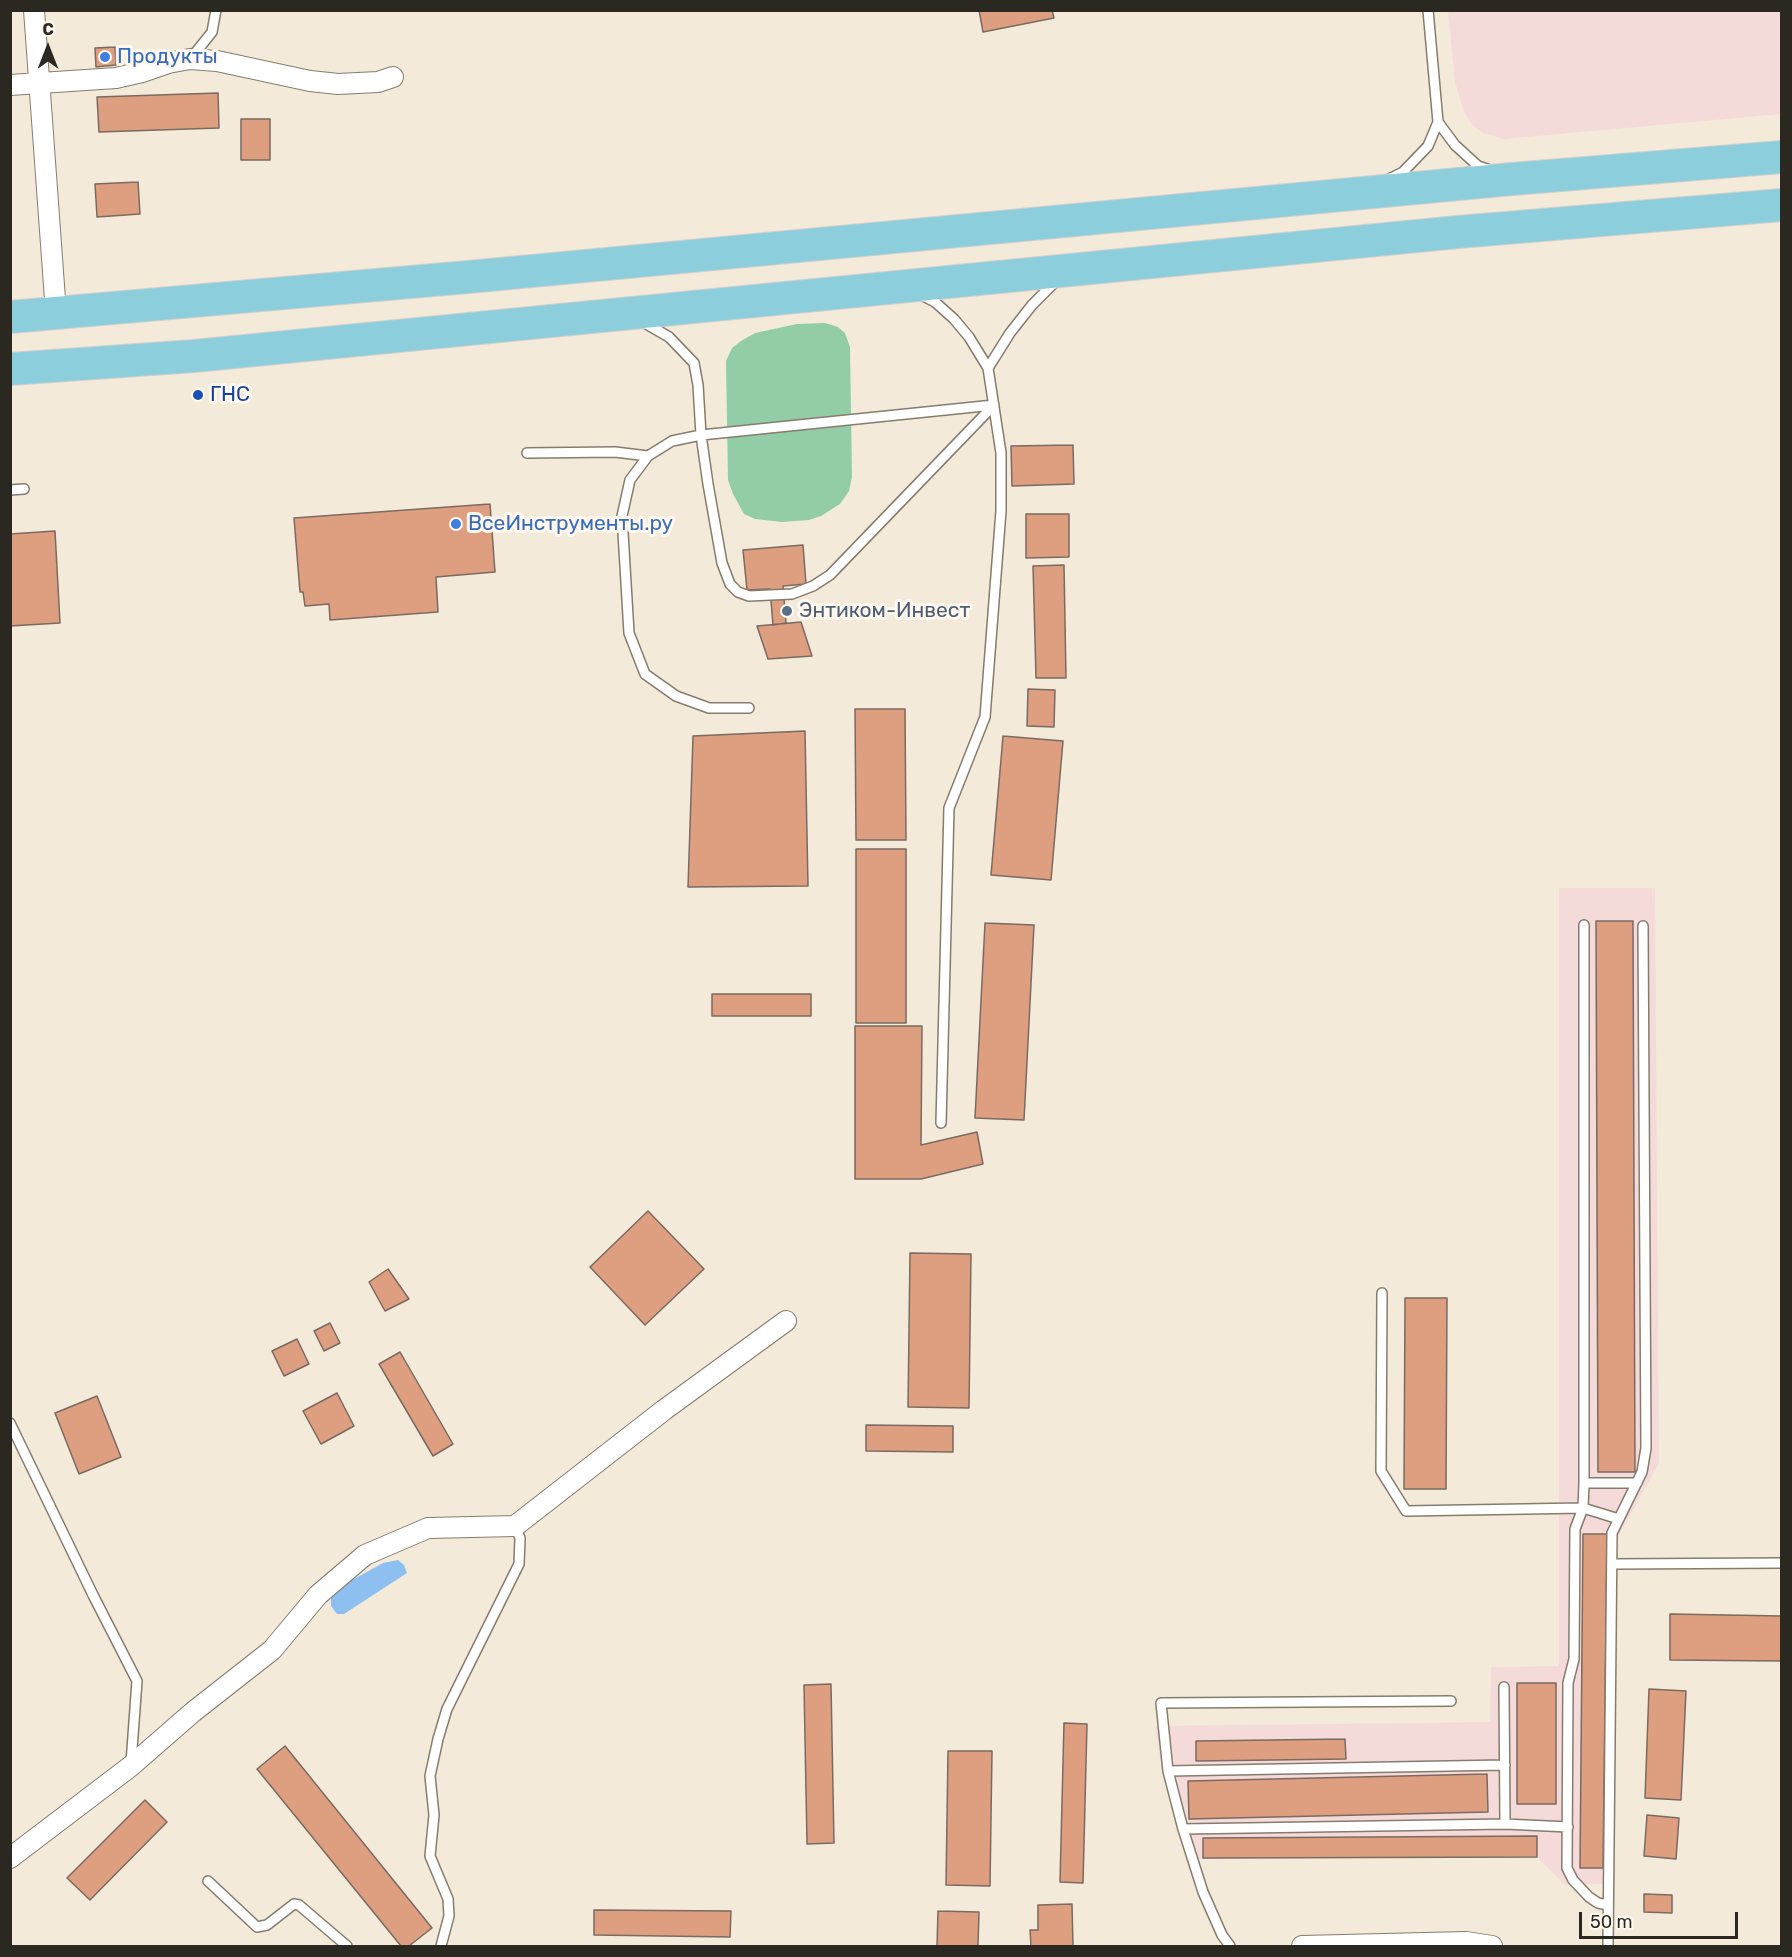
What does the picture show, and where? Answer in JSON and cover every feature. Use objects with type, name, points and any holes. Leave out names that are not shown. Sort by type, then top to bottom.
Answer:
[{"type":"main road","points":[[10,317],[468,277],[1512,179],[1782,157]]},
{"type":"main road","points":[[10,369],[194,356],[1458,232],[1782,205]]},
{"type":"street","points":[[34,10],[56,313]]},
{"type":"street","points":[[10,85],[116,78],[190,59],[216,61],[291,77],[338,84],[378,82],[393,77]]},
{"type":"street","points":[[10,1858],[131,1766],[193,1712],[272,1650],[318,1595],[365,1555],[428,1528],[515,1526],[664,1410],[786,1321]]},
{"type":"street","points":[[1302,1947],[1308,1945],[1466,1942],[1492,1947]]},
{"type":"lane","points":[[190,59],[212,32],[216,10]]},
{"type":"lane","points":[[1361,194],[1403,172],[1428,146],[1438,122],[1428,10]]},
{"type":"lane","points":[[1438,122],[1455,145],[1478,166],[1512,179]]},
{"type":"lane","points":[[988,368],[1010,333],[1032,305],[1068,270]]},
{"type":"lane","points":[[904,287],[935,302],[954,319],[988,368],[1001,453],[1001,511],[985,717],[948,808],[941,1123]]},
{"type":"lane","points":[[627,314],[669,338],[694,363],[698,385],[701,435],[723,563],[730,584],[738,592],[749,596],[792,594],[813,586],[830,575],[994,405]]},
{"type":"lane","points":[[749,708],[709,708],[676,696],[645,674],[629,633],[622,516],[630,480],[648,456],[672,441],[701,435],[994,405]]},
{"type":"lane","points":[[527,453],[615,452],[648,456]]},
{"type":"lane","points":[[10,490],[24,489]]},
{"type":"lane","points":[[1584,925],[1584,1483],[1583,1508],[1575,1529],[1574,1659],[1568,1683],[1567,1868],[1573,1880],[1589,1897],[1598,1903],[1608,1905]]},
{"type":"lane","points":[[1608,1947],[1612,1533],[1642,1472],[1646,1448],[1643,926]]},
{"type":"lane","points":[[1382,1293],[1381,1471],[1406,1511],[1583,1508],[1619,1519]]},
{"type":"lane","points":[[10,1423],[138,1682],[131,1766]]},
{"type":"lane","points":[[1584,1483],[1637,1483]]},
{"type":"lane","points":[[441,1947],[449,1916],[448,1899],[430,1856],[434,1815],[430,1776],[447,1709],[519,1564],[520,1538],[515,1526]]},
{"type":"lane","points":[[1612,1564],[1782,1563]]},
{"type":"lane","points":[[1504,1688],[1506,1824]]},
{"type":"lane","points":[[1230,1947],[1222,1935],[1203,1892],[1183,1828],[1168,1771],[1161,1703],[1451,1701]]},
{"type":"lane","points":[[1168,1771],[1505,1765]]},
{"type":"lane","points":[[1183,1828],[1506,1824],[1568,1827]]},
{"type":"lane","points":[[208,1881],[257,1927],[267,1925],[294,1904],[299,1905],[346,1947]]},
{"type":"shaded area","points":[[1448,11],[1781,11],[1781,114],[1504,139],[1483,133],[1471,124],[1463,109],[1455,82]]},
{"type":"shaded area","points":[[1559,888],[1655,888],[1659,1463],[1617,1539],[1615,1884],[1564,1884],[1537,1857],[1186,1859],[1162,1768],[1155,1726],[1490,1722],[1491,1667],[1559,1666]]},
{"type":"green space","points":[[825,323],[838,327],[845,333],[850,347],[852,477],[849,491],[840,504],[821,516],[809,520],[782,522],[755,519],[744,514],[728,480],[726,361],[732,348],[755,333],[797,324]]},
{"type":"water","points":[[398,1560],[404,1565],[407,1573],[344,1614],[337,1614],[331,1606],[331,1594],[336,1589],[383,1563]]},
{"type":"building","points":[[979,10],[1052,10],[1054,18],[983,32]]},
{"type":"building","name":"Продукты","points":[[115,47],[116,65],[96,67],[95,48]]},
{"type":"building","points":[[218,93],[219,128],[99,132],[97,97]]},
{"type":"building","points":[[241,119],[270,119],[270,160],[241,160]]},
{"type":"building","points":[[138,182],[140,214],[97,217],[95,184]]},
{"type":"building","points":[[1073,445],[1074,484],[1012,486],[1011,446]]},
{"type":"building","points":[[490,504],[495,572],[436,577],[438,612],[330,620],[329,604],[305,606],[303,592],[300,592],[294,518]]},
{"type":"building","points":[[1026,514],[1069,514],[1069,557],[1026,558]]},
{"type":"building","points":[[55,531],[60,623],[10,626],[10,534]]},
{"type":"building","points":[[803,545],[806,584],[783,586],[786,623],[773,625],[770,589],[747,590],[743,550]]},
{"type":"building","points":[[1064,565],[1066,678],[1036,678],[1033,566]]},
{"type":"building","points":[[801,622],[812,656],[768,659],[757,626]]},
{"type":"building","points":[[1028,689],[1055,690],[1054,727],[1027,726]]},
{"type":"building","points":[[855,709],[905,709],[906,840],[856,840]]},
{"type":"building","points":[[805,731],[808,886],[688,887],[693,736]]},
{"type":"building","points":[[1003,736],[1063,741],[1051,880],[991,875]]},
{"type":"building","points":[[856,849],[906,849],[906,1023],[856,1023]]},
{"type":"building","points":[[1596,921],[1633,921],[1635,1472],[1598,1472]]},
{"type":"building","points":[[985,923],[1034,925],[1024,1120],[975,1118]]},
{"type":"building","points":[[712,994],[811,994],[811,1016],[712,1016]]},
{"type":"building","points":[[855,1026],[922,1026],[921,1145],[977,1132],[983,1164],[921,1179],[855,1179]]},
{"type":"building","points":[[648,1211],[704,1269],[645,1325],[590,1267]]},
{"type":"building","points":[[910,1253],[971,1254],[969,1408],[908,1407]]},
{"type":"building","points":[[388,1269],[409,1299],[385,1311],[369,1282]]},
{"type":"building","points":[[1405,1298],[1447,1298],[1446,1489],[1404,1489]]},
{"type":"building","points":[[330,1323],[340,1343],[324,1351],[314,1331]]},
{"type":"building","points":[[297,1339],[309,1364],[284,1376],[272,1351]]},
{"type":"building","points":[[400,1352],[453,1444],[433,1456],[379,1364]]},
{"type":"building","points":[[337,1393],[354,1426],[321,1444],[303,1411]]},
{"type":"building","points":[[97,1396],[121,1457],[79,1474],[55,1413]]},
{"type":"building","points":[[866,1425],[953,1426],[953,1452],[866,1451]]},
{"type":"building","points":[[1583,1534],[1607,1534],[1603,1868],[1580,1868]]},
{"type":"building","points":[[1670,1614],[1782,1616],[1782,1661],[1670,1660]]},
{"type":"building","points":[[1517,1683],[1556,1683],[1556,1804],[1517,1804]]},
{"type":"building","points":[[831,1684],[834,1843],[807,1844],[804,1685]]},
{"type":"building","points":[[1649,1689],[1686,1691],[1681,1800],[1645,1798]]},
{"type":"building","points":[[1064,1723],[1087,1724],[1083,1883],[1060,1882]]},
{"type":"building","points":[[1345,1739],[1346,1759],[1196,1761],[1196,1741]]},
{"type":"building","points":[[285,1746],[432,1928],[409,1946],[401,1946],[257,1769]]},
{"type":"building","points":[[948,1751],[992,1751],[990,1886],[946,1885]]},
{"type":"building","points":[[1487,1774],[1488,1812],[1189,1819],[1188,1781]]},
{"type":"building","points":[[145,1800],[167,1822],[90,1900],[67,1878]]},
{"type":"building","points":[[1647,1815],[1679,1818],[1676,1859],[1644,1856]]},
{"type":"building","points":[[1537,1836],[1537,1857],[1203,1858],[1203,1838]]},
{"type":"building","points":[[1644,1894],[1672,1895],[1672,1913],[1644,1912]]},
{"type":"building","points":[[1072,1904],[1073,1946],[1031,1946],[1030,1930],[1038,1930],[1038,1905]]},
{"type":"building","points":[[594,1910],[731,1911],[730,1937],[594,1935]]},
{"type":"building","points":[[938,1911],[979,1912],[978,1946],[937,1946]]},
{"type":"place","name":"Продукты","points":[[105,57]]},
{"type":"place","name":"ГНС","points":[[198,395]]},
{"type":"place","name":"ВсеИнструменты.ру","points":[[456,524]]},
{"type":"place","name":"Энтиком-Инвест","points":[[787,611]]}]
